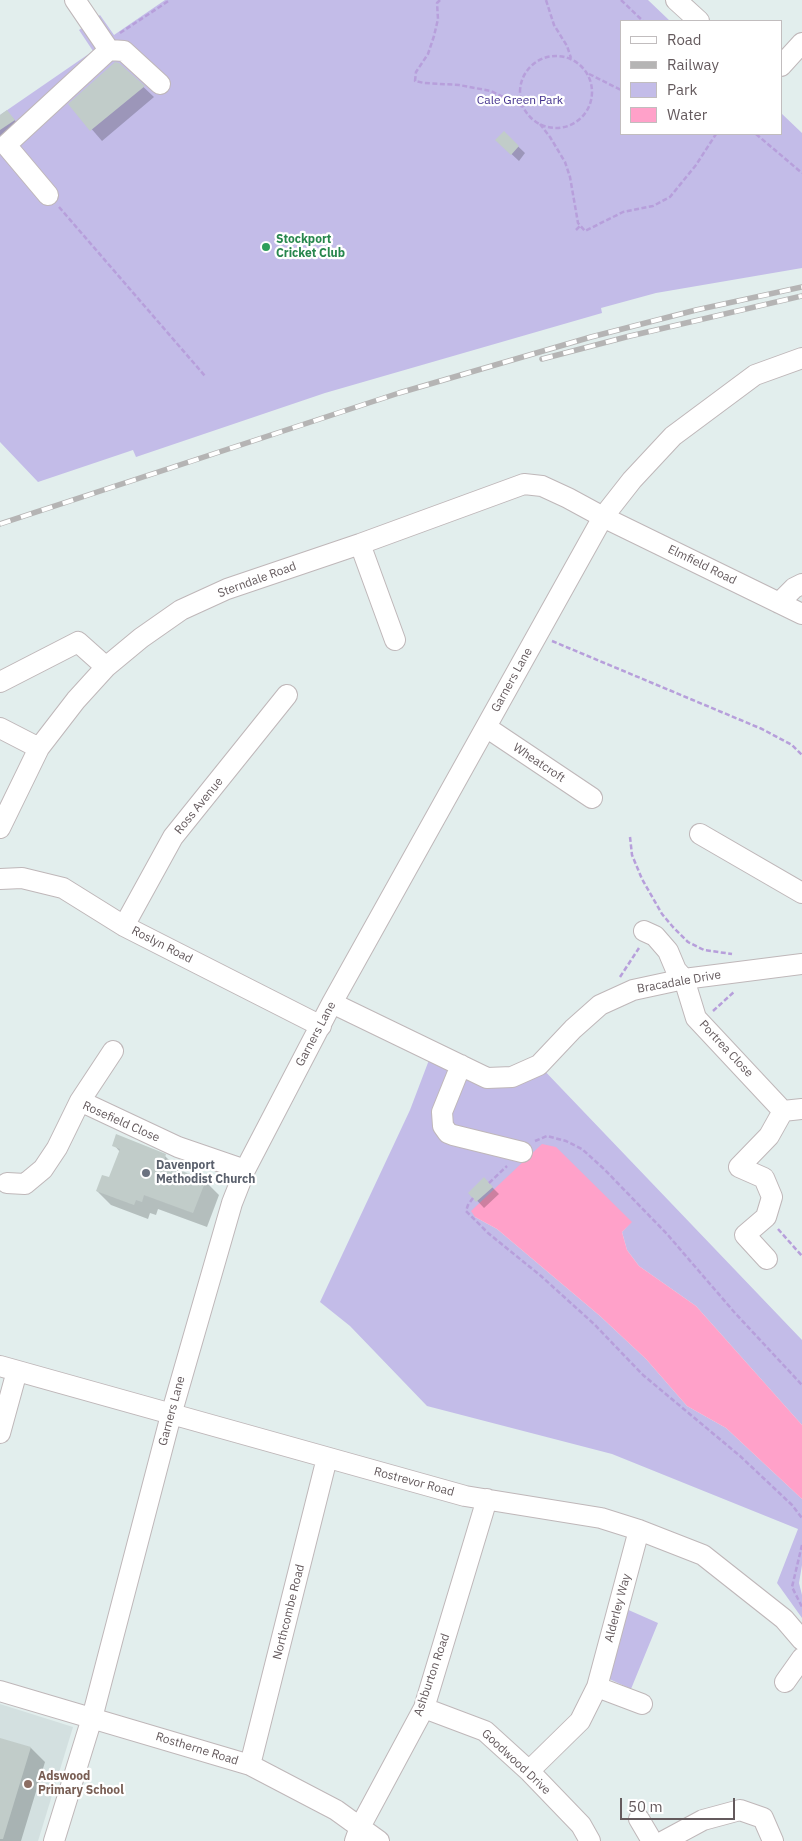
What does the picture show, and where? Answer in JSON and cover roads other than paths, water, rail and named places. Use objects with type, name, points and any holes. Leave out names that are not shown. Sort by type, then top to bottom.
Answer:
[{"type":"street","points":[[75,0],[107,47],[124,51],[160,84]]},
{"type":"street","points":[[676,0],[698,20]]},
{"type":"street","points":[[782,65],[802,43]]},
{"type":"street","points":[[48,195],[6,145],[107,47]]},
{"type":"street","name":"Garners Lane","points":[[54,1841],[92,1718],[171,1415],[232,1203],[245,1170],[332,1003],[603,517],[632,480],[673,436],[755,375],[802,358]]},
{"type":"street","name":"Sterndale Road","points":[[0,828],[39,748],[76,700],[106,668],[140,638],[181,610],[227,589],[360,544],[524,484],[542,486],[603,517]]},
{"type":"street","name":"Elmfield Road","points":[[603,517],[802,614]]},
{"type":"street","points":[[360,544],[395,640]]},
{"type":"street","points":[[779,603],[794,588],[802,584]]},
{"type":"street","points":[[0,682],[78,642],[106,668]]},
{"type":"street","name":"Ross Avenue","points":[[124,926],[173,837],[288,696]]},
{"type":"street","name":"Wheatcroft","points":[[486,727],[592,798]]},
{"type":"street","points":[[0,728],[39,748]]},
{"type":"street","points":[[700,834],[802,893]]},
{"type":"street","name":"Roslyn Road","points":[[0,879],[22,878],[63,888],[124,926],[321,1026]]},
{"type":"street","name":"Portrea Close","points":[[647,932],[655,936],[668,952],[676,970],[684,979],[696,1018],[792,1110],[770,1136],[739,1167],[764,1178],[772,1197],[766,1216],[745,1235],[767,1259]]},
{"type":"street","name":"Bracadale Drive","points":[[332,1003],[487,1078],[512,1077],[538,1065],[573,1029],[600,1005],[633,990],[684,979],[802,964]]},
{"type":"street","points":[[80,1101],[113,1051]]},
{"type":"street","points":[[461,1066],[442,1112],[443,1126],[453,1135],[522,1152]]},
{"type":"street","name":"Rosefield Close","points":[[7,1183],[24,1184],[44,1169],[57,1148],[80,1101],[178,1147],[245,1170]]},
{"type":"street","points":[[0,1432],[8,1368]]},
{"type":"street","name":"Rostrevor Road","points":[[8,1368],[465,1496],[601,1518],[639,1530],[703,1555],[784,1619],[802,1640]]},
{"type":"street","name":"Northcombe Road","points":[[250,1765],[327,1458]]},
{"type":"street","name":"Ashburton Road","points":[[357,1834],[424,1708],[487,1500]]},
{"type":"street","name":"Alderley Way","points":[[529,1771],[580,1720],[598,1687],[639,1530]]},
{"type":"street","points":[[784,1682],[802,1658]]},
{"type":"street","points":[[598,1687],[642,1704]]},
{"type":"street","name":"Rostherne Road","points":[[0,1691],[250,1765],[307,1794],[357,1834],[379,1841]]},
{"type":"street","name":"Goodwood Drive","points":[[424,1708],[485,1730],[529,1771],[581,1825],[590,1841]]},
{"type":"street","points":[[664,1841],[703,1820],[740,1810],[763,1818],[773,1841]]},
{"type":"street","points":[[639,1820],[652,1841]]},
{"type":"water","points":[[542,1144],[556,1147],[632,1222],[622,1232],[627,1250],[639,1266],[696,1306],[802,1425],[802,1499],[726,1428],[687,1406],[646,1359],[600,1316],[497,1229],[475,1217],[471,1211]]},
{"type":"railway","points":[[0,524],[399,393],[591,337],[696,310],[802,287]]},
{"type":"railway","points":[[542,359],[630,336],[802,296]]},
{"type":"place","name":"Stockport Cricket Club","points":[[266,247]]},
{"type":"place","name":"Davenport Methodist Church","points":[[146,1173]]},
{"type":"place","name":"Adswood Primary School","points":[[28,1784]]},
{"type":"park label","name":"Cale Green Park","points":[[520,101]]}]
